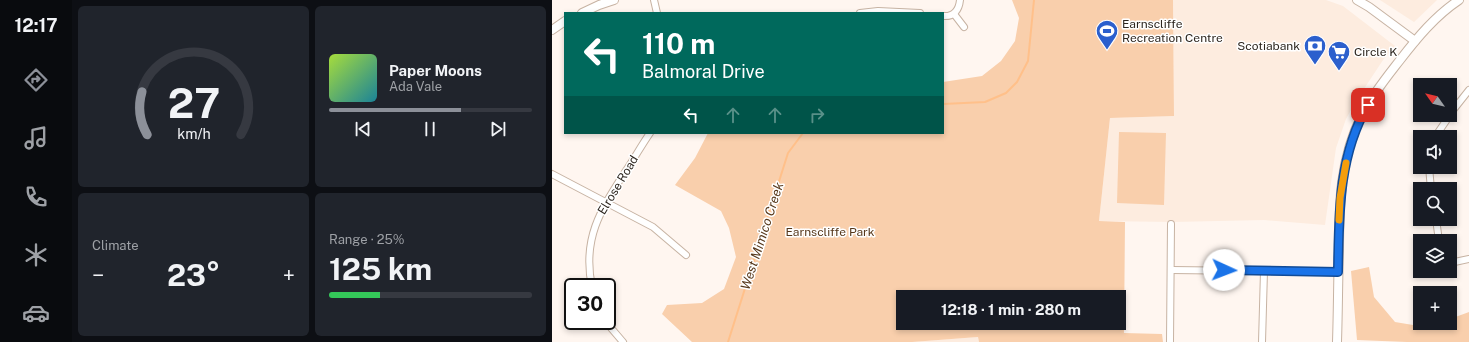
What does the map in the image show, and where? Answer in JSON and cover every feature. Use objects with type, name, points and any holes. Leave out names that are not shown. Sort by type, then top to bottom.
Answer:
[{"type":"street","points":[[584,12],[614,0]]},
{"type":"street","points":[[654,0],[657,12]]},
{"type":"street","points":[[944,16],[948,17],[954,14],[959,8],[960,0]]},
{"type":"street","points":[[1357,0],[1415,41]]},
{"type":"street","points":[[1338,342],[1340,198],[1347,153],[1362,115],[1374,95],[1415,41],[1434,20],[1459,0]]},
{"type":"street","points":[[869,12],[899,12]]},
{"type":"street","points":[[954,14],[964,27]]},
{"type":"street","points":[[552,30],[564,22]]},
{"type":"street","points":[[1457,106],[1469,90]]},
{"type":"street","name":"Elrose Road","points":[[590,278],[589,256],[596,220],[649,134]]},
{"type":"street","points":[[552,174],[653,227],[686,255]]},
{"type":"street","points":[[1170,342],[1172,224]]},
{"type":"street","points":[[1457,262],[1469,259]]},
{"type":"street","points":[[1172,270],[1338,272]]},
{"type":"street","points":[[1262,342],[1264,272]]},
{"type":"street","points":[[613,330],[623,342]]},
{"type":"shaded area","points":[[1173,0],[1326,0],[1343,6],[1395,46],[1383,60],[1346,119],[1336,148],[1325,225],[1264,220],[1173,222],[1099,221],[1110,118],[1174,116]]},
{"type":"shaded area","points":[[1380,0],[1437,0],[1414,22]]},
{"type":"shaded area","points":[[978,337],[979,342],[912,342]]},
{"type":"green space","name":"Earnscliffe Park","points":[[1012,0],[1173,0],[1174,116],[1110,118],[1099,221],[1125,222],[1124,290],[896,290],[896,330],[1124,330],[1124,333],[1162,334],[1163,342],[979,342],[978,337],[912,342],[692,342],[662,314],[667,305],[702,303],[724,289],[736,257],[729,228],[721,211],[675,185],[695,158],[707,134],[944,134],[944,82],[982,76],[1001,61],[1015,41],[1019,18]]},
{"type":"green space","points":[[1119,132],[1166,133],[1164,205],[1117,203]]},
{"type":"green space","points":[[1369,267],[1374,297],[1395,322],[1413,325],[1413,330],[1457,330],[1457,316],[1469,312],[1469,342],[1357,340],[1351,271]]},
{"type":"waterway","name":"West Mimico Creek","points":[[944,104],[985,102],[1006,93],[1017,82],[1028,61],[1034,0]]},
{"type":"waterway","name":"West Mimico Creek","points":[[728,342],[788,153],[802,134]]},
{"type":"slow traffic","points":[[1339,220],[1340,198],[1346,163]]},
{"type":"place","name":"Earnscliffe Recreation Centre","points":[[1107,50]]},
{"type":"place","name":"Scotiabank","points":[[1315,66]]},
{"type":"place","name":"Circle K","points":[[1339,72]]},
{"type":"route","points":[[1224,270],[1264,272],[1338,272],[1340,198],[1347,153],[1356,128],[1368,105]]}]
